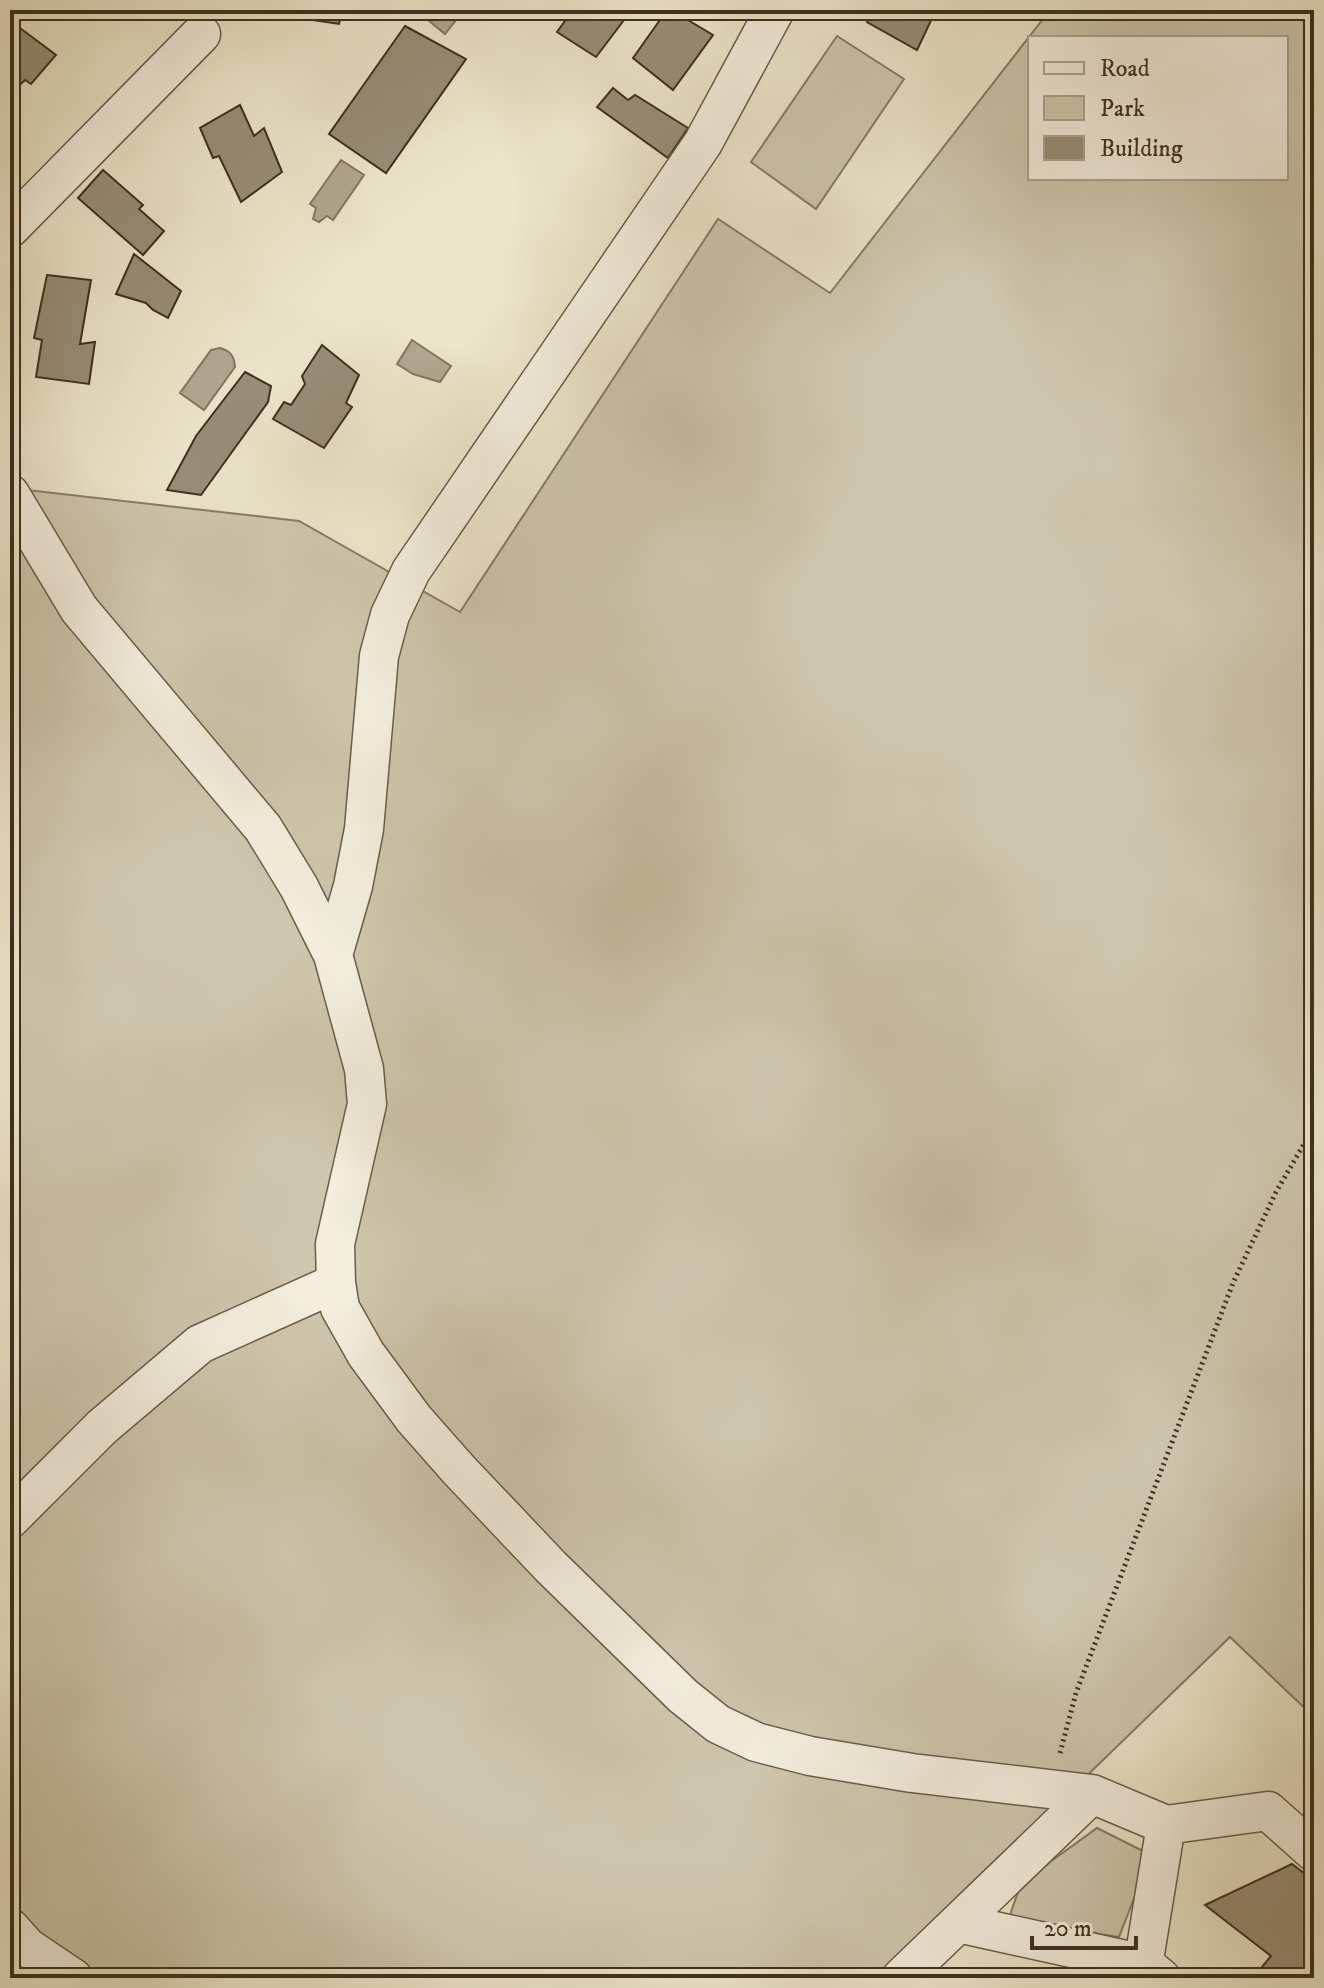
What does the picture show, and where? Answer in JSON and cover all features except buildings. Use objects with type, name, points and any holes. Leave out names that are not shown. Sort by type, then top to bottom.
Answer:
[{"type":"street","points":[[333,955],[353,886],[364,829],[379,656],[390,615],[411,571],[703,143],[775,10]]},
{"type":"street","points":[[10,228],[201,34]]},
{"type":"street","points":[[10,494],[39,547],[79,609],[263,828],[299,887],[333,955],[364,1069],[367,1104],[335,1244],[340,1308],[351,1331],[414,1419],[551,1567],[683,1696],[718,1724],[756,1742],[810,1756],[912,1773],[1092,1794],[1166,1825],[1268,1811],[1314,1852]]},
{"type":"street","points":[[10,1519],[102,1427],[200,1344],[336,1283]]},
{"type":"street","points":[[901,1978],[1092,1794]]},
{"type":"street","points":[[958,1923],[1149,1973],[1166,1825]]},
{"type":"street","points":[[10,1928],[27,1947],[73,1978]]},
{"type":"path","points":[[1051,1789],[1076,1693],[1233,1283],[1276,1192],[1314,1127]]},
{"type":"green space","points":[[1050,10],[1314,10],[1314,1717],[1230,1637],[878,1978],[10,1978],[10,488],[299,521],[460,612],[718,219],[830,293],[1028,38],[1028,180],[1288,180],[1288,36],[1030,36]]},
{"type":"green space","points":[[837,36],[904,79],[816,209],[751,162]]},
{"type":"green space","points":[[1097,1828],[1151,1855],[1119,1937],[1008,1921],[1021,1883]]},
{"type":"shaded area","points":[[416,10],[461,10],[463,11],[445,34]]},
{"type":"shaded area","points":[[341,160],[364,175],[333,220],[327,216],[319,222],[313,219],[316,208],[310,204]]},
{"type":"shaded area","points":[[412,340],[451,366],[440,382],[413,374],[397,364]]},
{"type":"shaded area","points":[[220,348],[231,354],[235,367],[204,410],[180,393],[211,350]]}]
